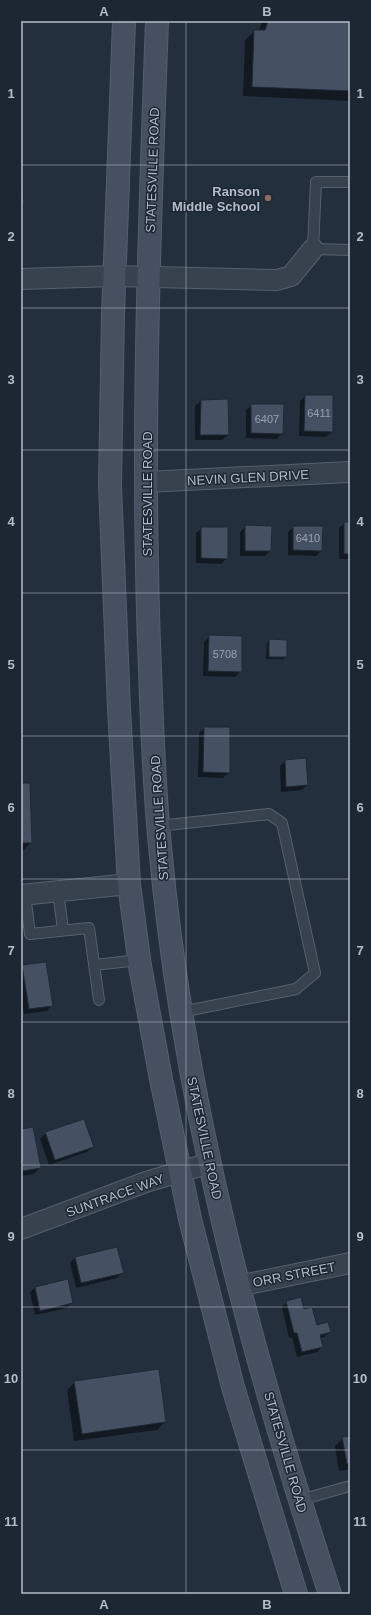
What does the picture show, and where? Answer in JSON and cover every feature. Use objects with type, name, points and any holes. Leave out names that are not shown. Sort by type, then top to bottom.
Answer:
[{"type":"main road","points":[[124,21],[114,276],[110,484],[119,701],[129,884],[139,960],[180,1172],[233,1387],[296,1594]]},
{"type":"main road","name":"STATESVILLE ROAD","points":[[157,21],[150,277],[146,482],[146,581],[158,826],[168,921],[181,1012],[196,1099],[238,1286],[300,1500],[330,1594]]},
{"type":"street","points":[[21,279],[114,276],[277,280],[291,276],[313,249]]},
{"type":"street","name":"NEVIN GLEN DRIVE","points":[[146,482],[350,472]]},
{"type":"street","points":[[23,894],[129,884]]},
{"type":"street","name":"SUNTRACE WAY","points":[[21,1229],[146,1182],[210,1163]]},
{"type":"street","name":"ORR STREET","points":[[238,1286],[350,1263]]},
{"type":"lane","points":[[350,182],[316,182],[313,249],[350,250]]},
{"type":"lane","points":[[158,826],[269,814],[282,823],[315,973],[296,989],[181,1012]]},
{"type":"lane","points":[[58,891],[63,930]]},
{"type":"lane","points":[[23,894],[30,934],[89,928],[99,1000]]},
{"type":"lane","points":[[94,964],[139,960]]},
{"type":"lane","points":[[300,1500],[350,1486]]},
{"type":"building","points":[[268,21],[350,21],[350,91],[252,87],[254,30],[265,30]]},
{"type":"building","points":[[22,174],[24,204],[21,204]]},
{"type":"building","points":[[305,395],[333,395],[333,432],[304,431]]},
{"type":"building","points":[[228,399],[229,435],[200,435],[201,400]]},
{"type":"building","points":[[251,404],[284,404],[283,434],[251,433]]},
{"type":"building","points":[[344,522],[350,522],[350,554],[344,554]]},
{"type":"building","points":[[245,525],[272,526],[271,551],[245,551]]},
{"type":"building","points":[[293,526],[323,526],[322,551],[293,550]]},
{"type":"building","points":[[201,527],[228,527],[228,559],[201,558]]},
{"type":"building","points":[[209,635],[242,636],[242,672],[208,671]]},
{"type":"building","points":[[269,639],[287,640],[287,657],[269,657]]},
{"type":"building","points":[[204,727],[230,727],[230,773],[203,772]]},
{"type":"building","points":[[306,758],[308,785],[286,787],[285,760]]},
{"type":"building","points":[[21,783],[30,783],[32,843],[21,843]]},
{"type":"building","points":[[46,962],[53,1006],[29,1009],[22,965]]},
{"type":"building","points":[[84,1119],[94,1147],[55,1160],[45,1132]]},
{"type":"building","points":[[33,1127],[41,1168],[23,1171],[21,1161],[21,1129]]},
{"type":"building","points":[[117,1247],[124,1273],[81,1283],[75,1257]]},
{"type":"building","points":[[68,1279],[73,1303],[40,1311],[35,1287]]},
{"type":"building","points":[[301,1297],[304,1309],[312,1307],[317,1325],[328,1322],[331,1332],[320,1335],[323,1347],[302,1352],[297,1333],[294,1333],[286,1301]]},
{"type":"building","points":[[159,1369],[166,1422],[82,1434],[74,1381]]},
{"type":"building","points":[[350,1436],[350,1463],[347,1464],[342,1437]]},
{"type":"place","name":"Ranson Middle School","points":[[268,198]]}]
